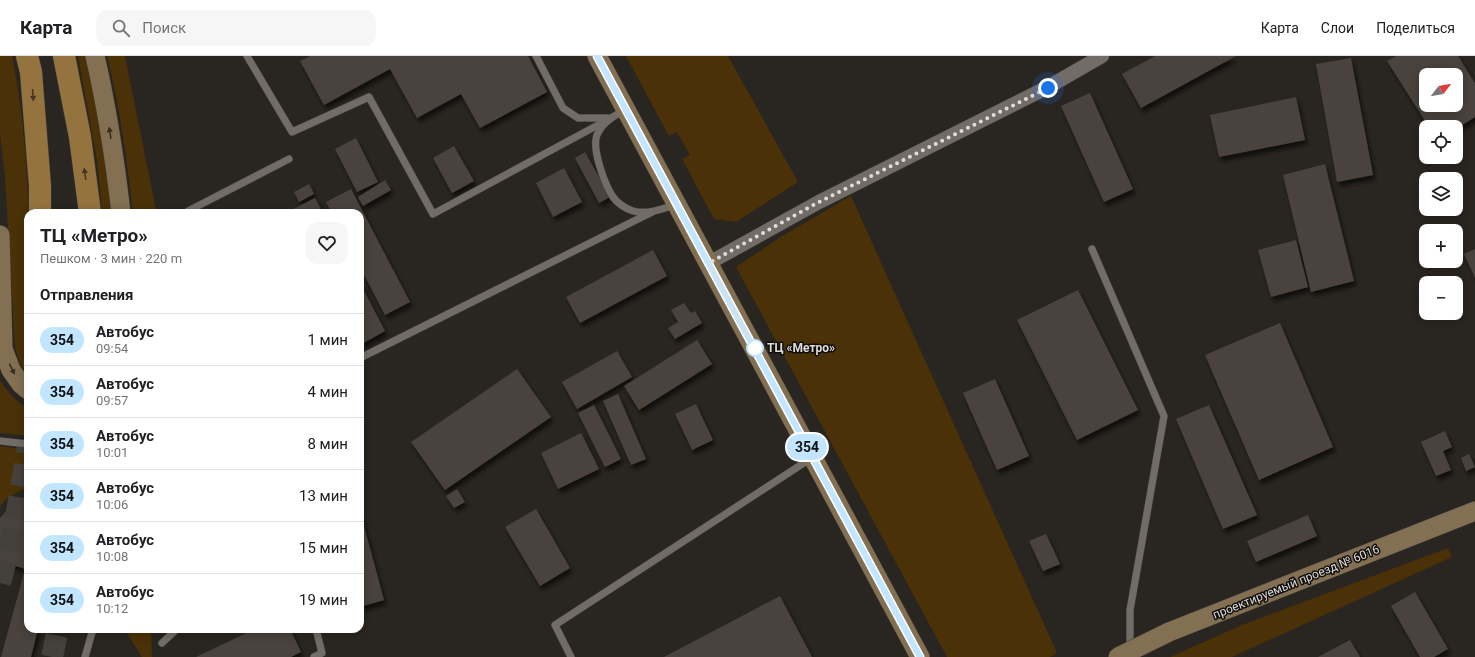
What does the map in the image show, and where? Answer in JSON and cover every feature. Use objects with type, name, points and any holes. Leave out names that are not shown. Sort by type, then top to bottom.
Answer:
[{"type":"main road","points":[[27,56],[31,72],[40,186],[40,209]]},
{"type":"main road","points":[[64,56],[80,137],[89,209]]},
{"type":"main road","points":[[95,56],[105,100],[120,209]]},
{"type":"main road","points":[[597,56],[618,114],[677,204],[920,657]]},
{"type":"main road","points":[[0,235],[3,349],[11,370],[24,387]]},
{"type":"main road","name":"проектируемый проезд № 6016","points":[[1118,657],[1169,632],[1475,511]]},
{"type":"street","points":[[709,263],[819,202],[1048,88],[1102,56]]},
{"type":"lane","points":[[247,56],[292,132],[368,97],[433,214],[618,114]]},
{"type":"lane","points":[[536,56],[564,108],[578,118],[618,114]]},
{"type":"lane","points":[[618,114],[597,133],[594,143],[602,174],[613,198],[624,207],[633,212],[652,212]]},
{"type":"lane","points":[[192,209],[288,159]]},
{"type":"lane","points":[[364,356],[652,212],[677,204]]},
{"type":"lane","points":[[1092,249],[1164,416],[1130,610],[1130,657]]},
{"type":"lane","points":[[0,441],[24,444]]},
{"type":"lane","points":[[571,657],[555,625],[813,457]]},
{"type":"lane","points":[[85,657],[92,633]]},
{"type":"lane","points":[[162,643],[173,633]]},
{"type":"lane","points":[[314,657],[322,655],[317,633]]},
{"type":"shaded area","points":[[0,56],[12,56],[23,128],[28,201],[28,209],[24,209],[24,370],[20,364],[15,347],[5,177],[0,135]]},
{"type":"shaded area","points":[[78,56],[88,56],[97,102],[112,209],[102,209],[97,160]]},
{"type":"shaded area","points":[[107,56],[125,56],[156,209],[132,209],[123,134]]},
{"type":"shaded area","points":[[626,56],[728,56],[798,182],[736,222],[714,219],[682,159],[690,155],[677,132],[669,136]]},
{"type":"shaded area","points":[[851,196],[1057,653],[1050,657],[947,657],[736,267],[782,236]]},
{"type":"shaded area","points":[[0,380],[12,396],[24,406],[24,436],[0,433]]},
{"type":"shaded area","points":[[0,446],[24,449],[24,489],[6,499],[0,506]]},
{"type":"shaded area","points":[[1448,548],[1452,557],[1232,657],[1170,657],[1242,625]]},
{"type":"shaded area","points":[[127,633],[151,633],[152,657],[142,657]]},
{"type":"building","points":[[310,56],[528,56],[547,92],[480,128],[461,94],[417,118],[390,69],[324,105],[300,61]]},
{"type":"building","points":[[1155,56],[1236,56],[1141,108],[1122,74]]},
{"type":"building","points":[[1396,56],[1458,56],[1475,83],[1475,117],[1463,125],[1463,120],[1425,120],[1419,112],[1463,112],[1463,68],[1419,68],[1419,111],[1387,61]]},
{"type":"building","points":[[1351,58],[1373,175],[1337,182],[1316,64]]},
{"type":"building","points":[[1090,93],[1133,189],[1104,202],[1061,106]]},
{"type":"building","points":[[1296,97],[1305,140],[1219,157],[1210,115]]},
{"type":"building","points":[[356,138],[378,182],[357,192],[335,149]]},
{"type":"building","points":[[454,146],[474,181],[452,193],[433,158]]},
{"type":"building","points":[[585,152],[610,197],[599,203],[575,158]]},
{"type":"building","points":[[1325,164],[1354,281],[1311,292],[1283,175]]},
{"type":"building","points":[[564,168],[582,202],[553,217],[536,183]]},
{"type":"building","points":[[385,180],[391,190],[363,206],[358,197]]},
{"type":"building","points":[[309,184],[314,194],[299,202],[294,192]]},
{"type":"building","points":[[351,189],[361,209],[330,209],[326,202]]},
{"type":"building","points":[[315,198],[321,209],[294,209]]},
{"type":"building","points":[[364,214],[410,302],[385,315],[364,275]]},
{"type":"building","points":[[1296,240],[1308,287],[1271,297],[1258,250]]},
{"type":"building","points":[[1475,249],[1475,278],[1464,254]]},
{"type":"building","points":[[653,250],[667,276],[580,323],[566,297]]},
{"type":"building","points":[[1078,290],[1138,410],[1077,440],[1017,320]]},
{"type":"building","points":[[364,291],[385,331],[364,343]]},
{"type":"building","points":[[684,303],[691,313],[695,311],[702,323],[675,339],[668,328],[678,322],[671,310]]},
{"type":"building","points":[[1280,323],[1333,447],[1259,480],[1205,355]]},
{"type":"building","points":[[697,340],[712,364],[639,410],[624,386]]},
{"type":"building","points":[[617,351],[632,377],[577,409],[562,382]]},
{"type":"building","points":[[517,369],[551,417],[445,490],[411,442]]},
{"type":"building","points":[[995,379],[1029,456],[997,470],[963,393]]},
{"type":"building","points":[[618,394],[646,459],[631,465],[603,401]]},
{"type":"building","points":[[696,404],[713,440],[692,450],[675,414]]},
{"type":"building","points":[[594,405],[621,459],[605,467],[578,413]]},
{"type":"building","points":[[1209,405],[1257,515],[1223,529],[1176,419]]},
{"type":"building","points":[[1445,431],[1452,447],[1443,451],[1451,470],[1436,476],[1421,442]]},
{"type":"building","points":[[581,433],[599,469],[558,489],[541,453]]},
{"type":"building","points":[[1469,454],[1475,467],[1466,471],[1461,458]]},
{"type":"building","points":[[457,489],[465,502],[454,508],[446,496]]},
{"type":"building","points":[[24,499],[24,569],[0,561],[0,518],[11,506]]},
{"type":"building","points":[[536,509],[570,568],[540,586],[505,527]]},
{"type":"building","points":[[1308,515],[1317,536],[1256,562],[1247,541]]},
{"type":"building","points":[[364,526],[384,600],[364,606]]},
{"type":"building","points":[[1046,534],[1060,564],[1043,571],[1029,541]]},
{"type":"building","points":[[24,573],[24,633],[37,633],[31,657],[1,657]]},
{"type":"building","points":[[1415,592],[1448,649],[1434,657],[1420,657],[1391,606]]},
{"type":"building","points":[[780,596],[812,657],[664,657]]},
{"type":"building","points":[[247,633],[292,633],[301,652],[291,657],[196,657]]},
{"type":"building","points":[[1350,640],[1360,657],[1318,657]]},
{"type":"tunnel","points":[[0,583],[14,529],[24,470]]},
{"type":"tunnel","points":[[52,657],[57,633]]},
{"type":"bus line","name":"354","points":[[597,56],[920,657]]},
{"type":"place","name":"ТЦ «Метро»","points":[[755,348]]},
{"type":"route","points":[[755,348],[709,263],[819,202],[1048,88]]}]
